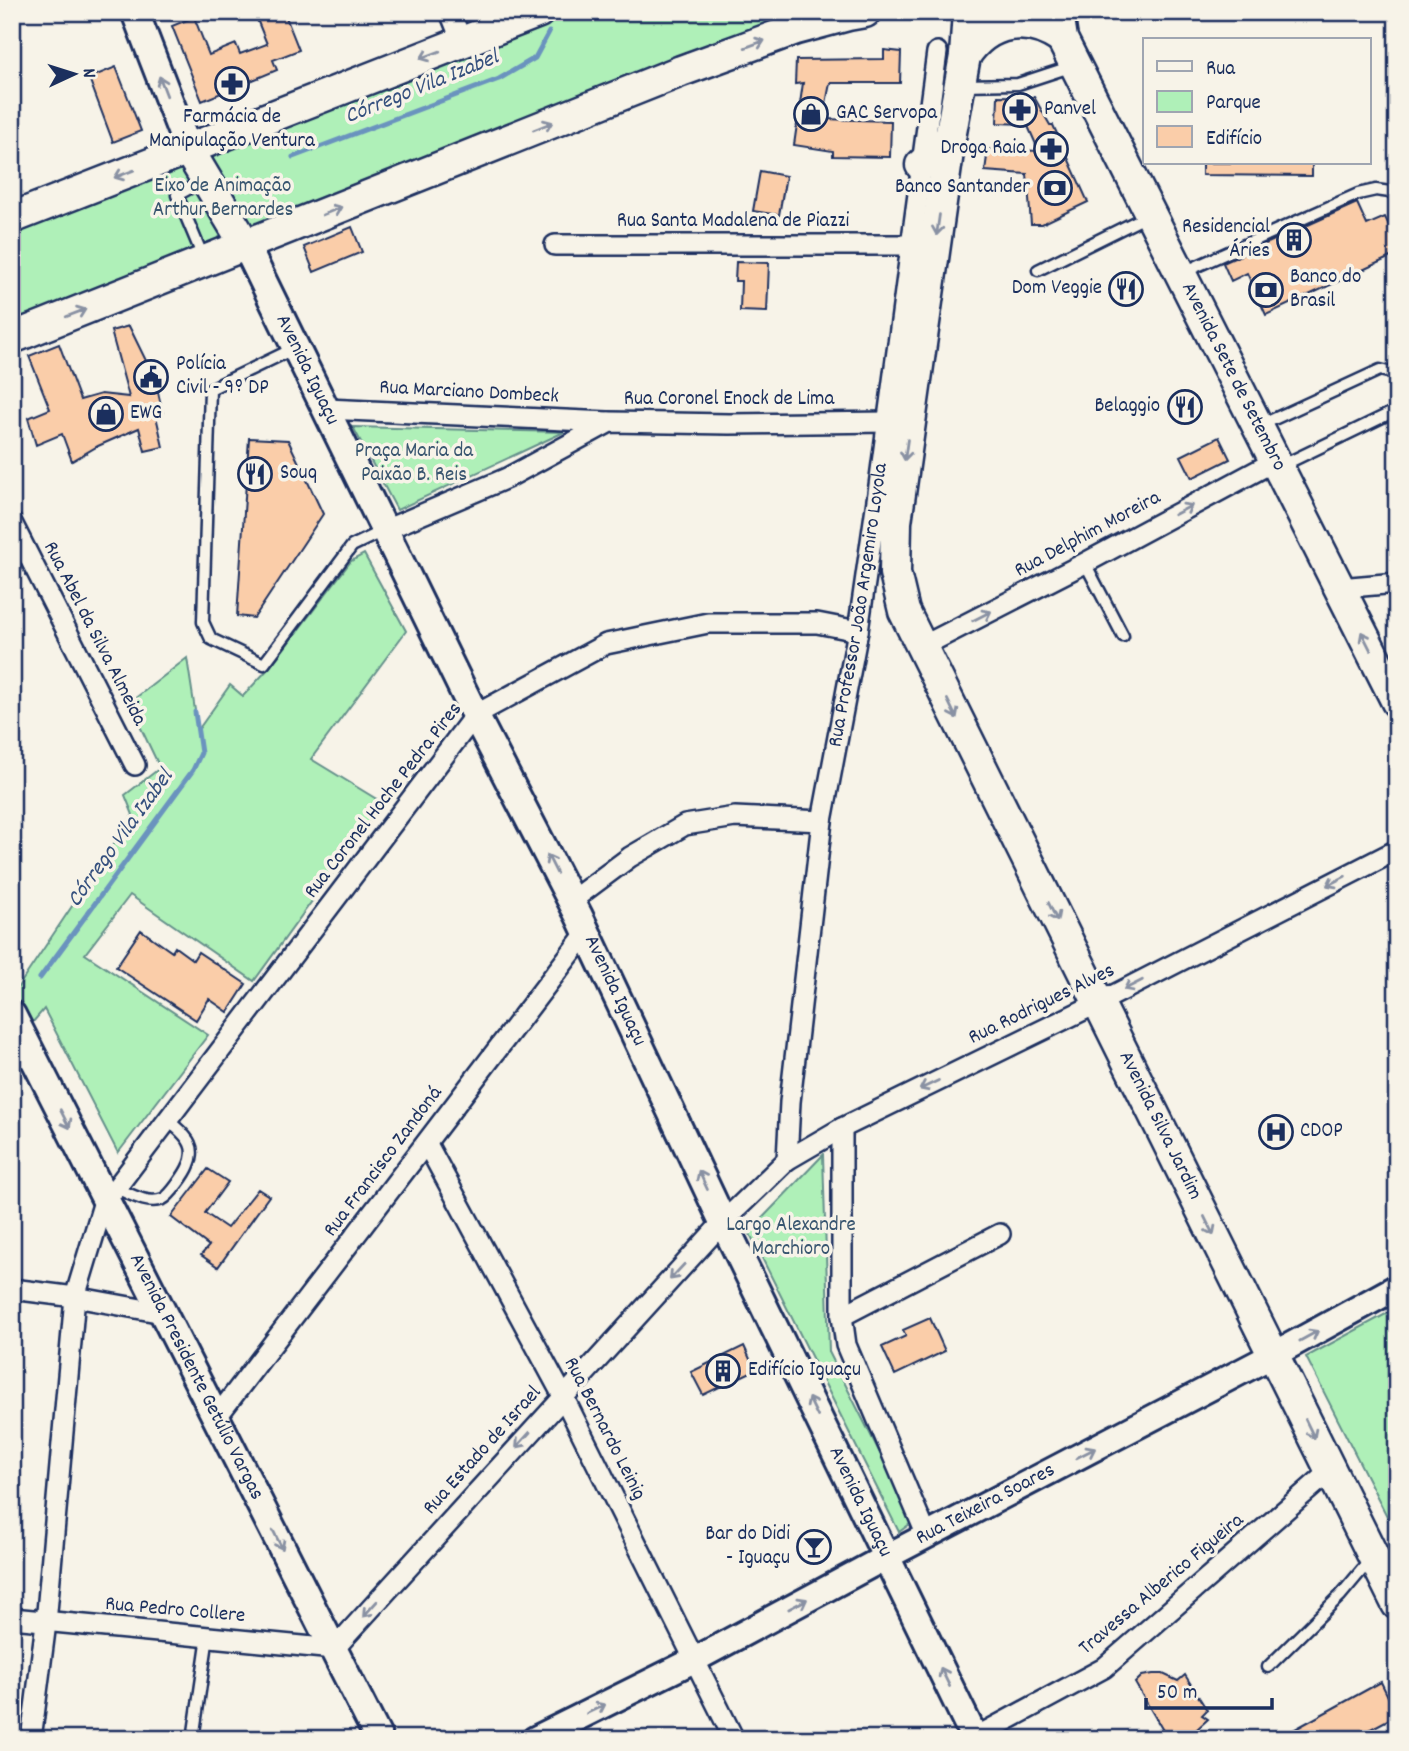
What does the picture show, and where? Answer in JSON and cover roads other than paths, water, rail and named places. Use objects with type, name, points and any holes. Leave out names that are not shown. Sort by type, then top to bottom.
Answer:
[{"type":"main road","points":[[135,12],[188,149],[246,246]]},
{"type":"main road","points":[[12,218],[539,12]]},
{"type":"main road","points":[[12,338],[681,71],[796,29],[865,12]]},
{"type":"main road","name":"Rua Professor João Argemiro Loyola","points":[[921,648],[904,611],[895,573],[896,522],[950,138],[961,85],[951,54],[966,14]]},
{"type":"main road","points":[[951,54],[1007,25],[1060,26]]},
{"type":"main road","name":"Avenida Sete de Setembro","points":[[1060,26],[1075,65],[1397,702]]},
{"type":"main road","points":[[921,165],[950,138]]},
{"type":"main road","name":"Avenida Iguaçu","points":[[246,246],[475,715],[587,932],[723,1222],[975,1738]]},
{"type":"main road","points":[[883,459],[896,522]]},
{"type":"main road","name":"Avenida Silva Jardim","points":[[921,648],[1397,1604]]},
{"type":"main road","name":"Avenida Presidente Getúlio Vargas","points":[[12,1015],[23,1057],[110,1193],[163,1313],[379,1739]]},
{"type":"street","points":[[450,12],[462,42]]},
{"type":"street","name":"Rua Professor João Argemiro Loyola","points":[[787,1160],[790,1102],[822,821],[858,631],[921,165],[951,54]]},
{"type":"street","name":"Rua Santa Madalena de Piazzi","points":[[555,245],[911,245]]},
{"type":"street","name":"Rua Marciano Dombeck","points":[[326,409],[610,422]]},
{"type":"street","name":"Rua Coronel Enock de Lima","points":[[385,530],[508,478],[610,422],[888,422]]},
{"type":"street","name":"Rua Delphim Moreira","points":[[921,648],[1277,464]]},
{"type":"street","name":"Rua Abel da Silva Almeida","points":[[12,523],[135,765]]},
{"type":"street","points":[[1339,588],[1397,583]]},
{"type":"street","name":"Rua Coronel Hoche Pedra Pires","points":[[110,1193],[475,715],[606,644],[708,623],[817,623],[858,631]]},
{"type":"street","points":[[571,901],[630,856],[685,825],[735,817],[822,821]]},
{"type":"street","name":"Rua Rodrigues Alves","points":[[723,1222],[787,1160],[842,1128],[1098,1003],[1397,850]]},
{"type":"street","name":"Rua Francisco Zandoná","points":[[216,1418],[587,932]]},
{"type":"street","points":[[842,1128],[842,1316],[846,1345],[927,1536]]},
{"type":"street","name":"Rua Bernardo Leinig","points":[[427,1144],[563,1396],[734,1739]]},
{"type":"street","points":[[31,1739],[46,1623],[75,1297],[110,1193]]},
{"type":"street","name":"Rua Estado de Israel","points":[[334,1649],[723,1222]]},
{"type":"street","points":[[842,1316],[1000,1234]]},
{"type":"street","name":"Rua Teixeira Soares","points":[[535,1739],[694,1660],[1397,1287]]},
{"type":"street","points":[[12,1289],[163,1313]]},
{"type":"street","name":"Travessa Alberico Figueira","points":[[975,1738],[1104,1668],[1330,1471]]},
{"type":"street","name":"Rua Pedro Collere","points":[[12,1618],[334,1649]]},
{"type":"street","points":[[362,1739],[365,1711]]},
{"type":"lane","points":[[961,85],[1018,84],[1075,65]]},
{"type":"lane","points":[[205,262],[177,195],[207,179]]},
{"type":"lane","points":[[1181,274],[1358,194],[1376,190],[1397,193]]},
{"type":"lane","points":[[1038,270],[1150,214]]},
{"type":"lane","points":[[296,348],[209,389],[203,622],[211,639],[264,664],[352,547],[385,530]]},
{"type":"lane","points":[[1258,427],[1380,370],[1392,373],[1397,381]]},
{"type":"lane","points":[[1277,464],[1397,410]]},
{"type":"lane","points":[[1086,563],[1123,636]]},
{"type":"lane","points":[[110,1193],[151,1200],[162,1199],[170,1194],[190,1165],[192,1154],[191,1145],[168,1119]]},
{"type":"lane","points":[[1268,1667],[1340,1596],[1373,1556]]},
{"type":"lane","points":[[194,1739],[208,1636]]},
{"type":"waterway","name":"Córrego Vila Izabel","points":[[293,157],[499,79],[535,58],[549,32]]},
{"type":"waterway","name":"Córrego Vila Izabel","points":[[40,978],[193,770],[201,753],[195,712]]},
{"type":"place","name":"Farmácia de Manipulação Ventura","points":[[232,84]]},
{"type":"place","name":"Panvel","points":[[1020,110]]},
{"type":"place","name":"GAC Servopa","points":[[811,114]]},
{"type":"place","name":"Droga Raia","points":[[1051,149]]},
{"type":"place","name":"Banco Santander","points":[[1055,188]]},
{"type":"place","name":"Residencial Áries","points":[[1294,240]]},
{"type":"place","name":"Dom Veggie","points":[[1126,289]]},
{"type":"place","name":"Banco do Brasil","points":[[1266,290]]},
{"type":"place","name":"Polícia Civil - 9º DP","points":[[151,377]]},
{"type":"place","name":"Belaggio","points":[[1185,407]]},
{"type":"place","name":"EWG","points":[[106,414]]},
{"type":"place","name":"Souq","points":[[255,474]]},
{"type":"place","name":"CDOP","points":[[1276,1132]]},
{"type":"place","name":"Edifício Iguaçu","points":[[723,1371]]},
{"type":"place","name":"Bar do Didi - Iguaçu","points":[[814,1547]]},
{"type":"park label","name":"Eixo de Animação Arthur Bernardes","points":[[223,199]]},
{"type":"park label","name":"Praça Maria da Paixão B. Reis","points":[[414,464]]},
{"type":"park label","name":"Largo Alexandre Marchioro","points":[[791,1238]]}]
